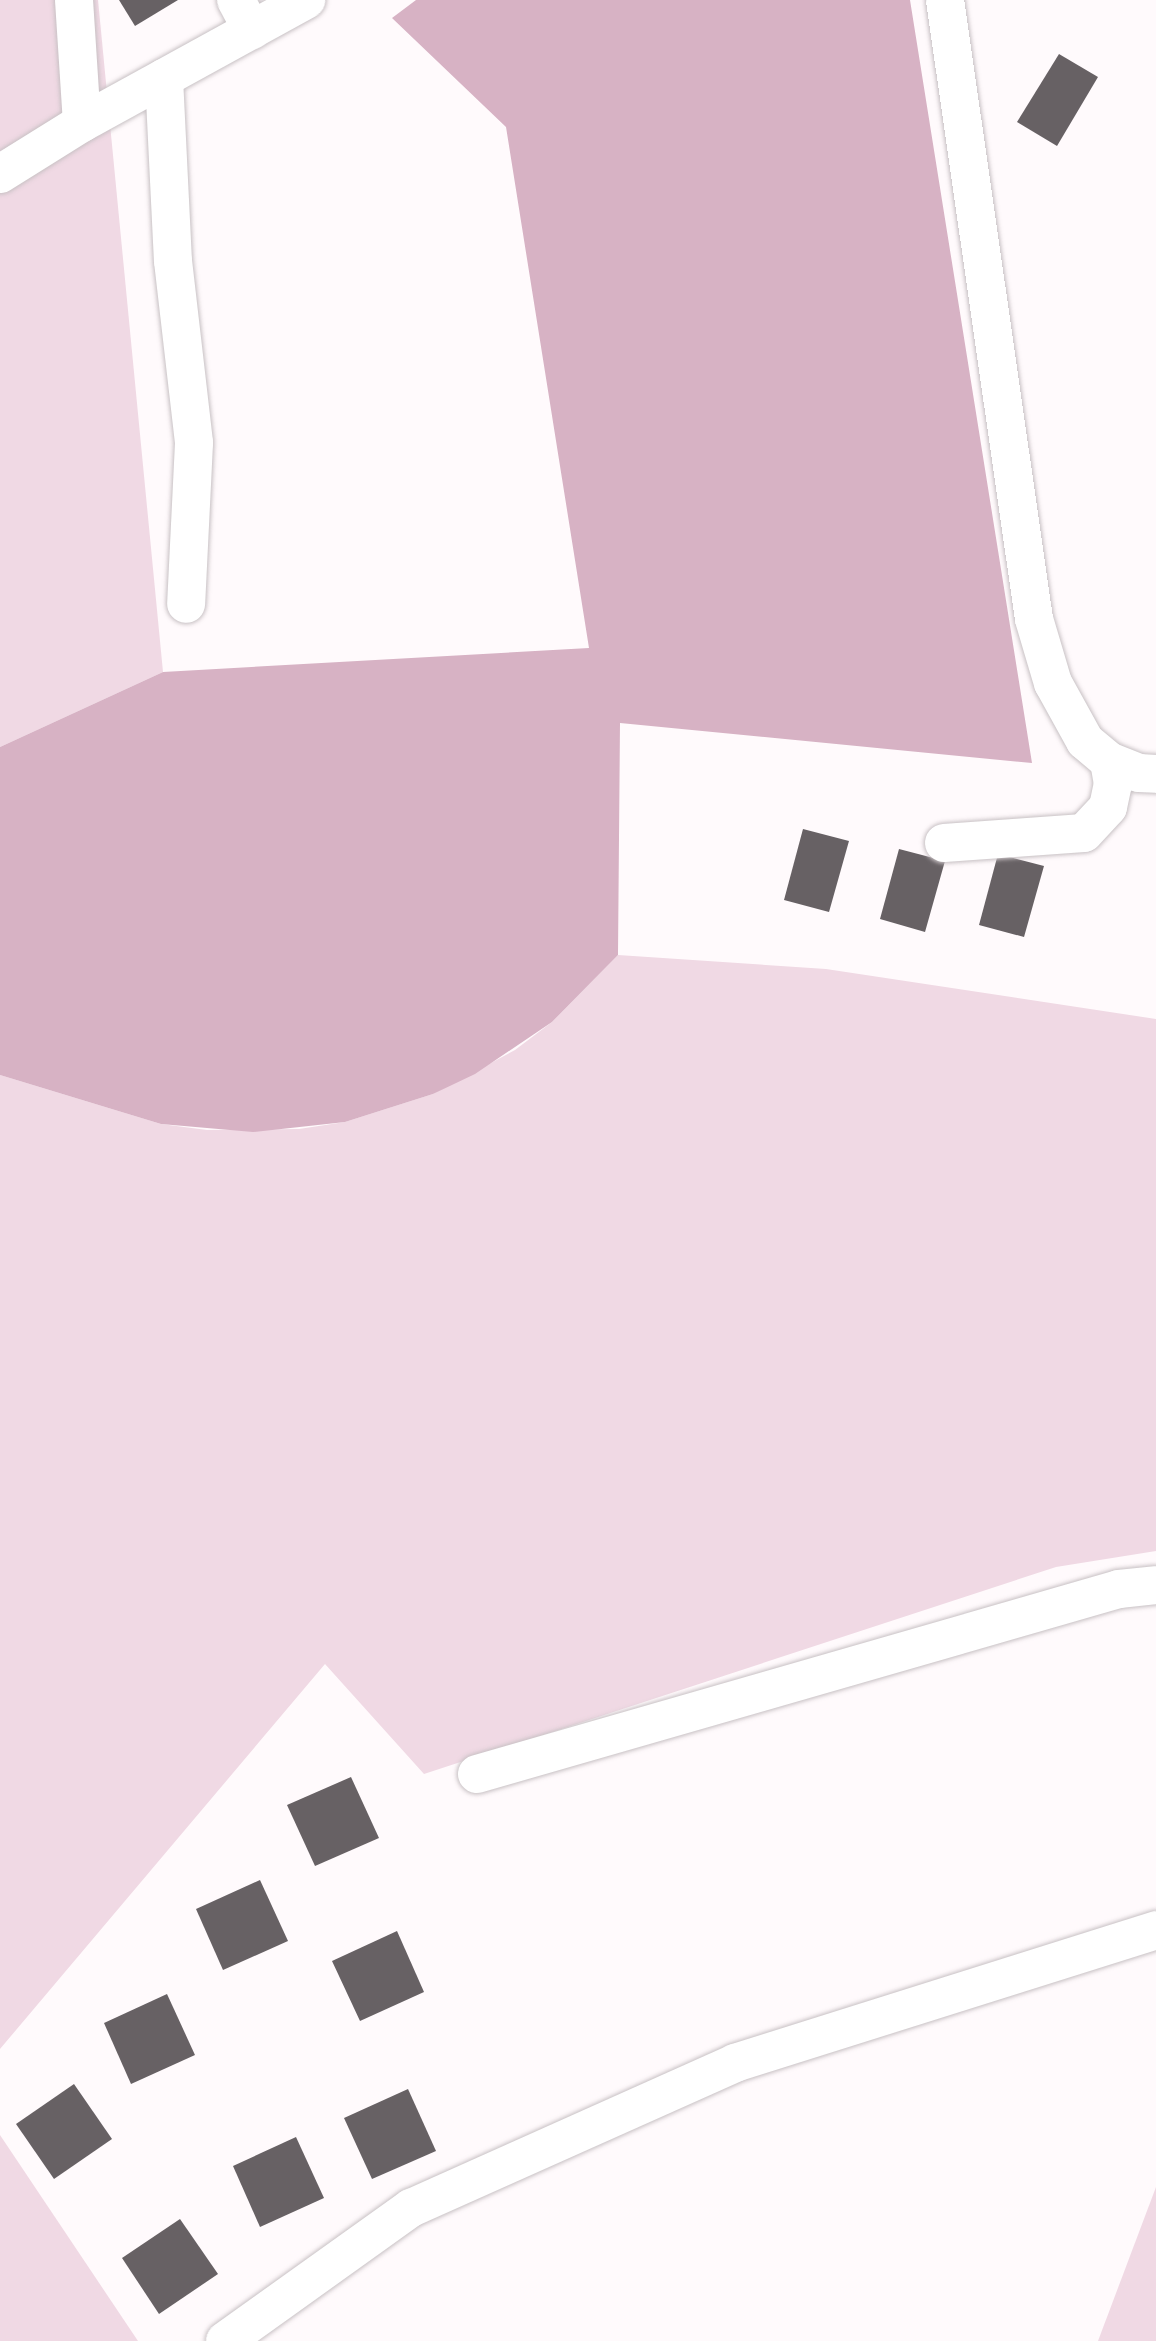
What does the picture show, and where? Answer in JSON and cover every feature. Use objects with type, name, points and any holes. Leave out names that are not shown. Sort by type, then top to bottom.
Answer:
[{"type":"street","points":[[74,0],[82,122]]},
{"type":"street","points":[[0,174],[82,122],[164,78],[244,15],[306,0]]},
{"type":"street","points":[[946,0],[1034,619],[1053,682],[1086,741],[1109,761],[1139,773],[1156,774]]},
{"type":"street","points":[[164,78],[173,261],[194,443],[186,604]]},
{"type":"street","points":[[944,843],[1084,833],[1108,807],[1113,784],[1109,761]]},
{"type":"street","points":[[477,1774],[1119,1589],[1156,1586]]},
{"type":"street","points":[[225,2341],[411,2208],[735,2063],[1156,1930]]},
{"type":"shaded area","points":[[0,0],[98,0],[163,672],[0,747]]},
{"type":"shaded area","points":[[416,0],[910,0],[1032,763],[620,723],[618,955],[552,1022],[475,1074],[433,1094],[345,1122],[253,1132],[161,1124],[0,1075],[0,747],[163,672],[589,648],[506,127],[392,18]]},
{"type":"shaded area","points":[[618,955],[826,969],[1156,1019],[1156,1551],[1056,1567],[424,1774],[325,1664],[0,2049],[0,1075],[161,1124],[207,1130],[299,1129],[345,1122],[433,1094],[515,1050],[552,1022]]},
{"type":"shaded area","points":[[0,2135],[138,2341],[0,2341]]},
{"type":"shaded area","points":[[1156,2187],[1156,2341],[1098,2341]]},
{"type":"building","points":[[119,0],[178,0],[135,26]]},
{"type":"building","points":[[1059,54],[1098,77],[1057,146],[1017,122]]},
{"type":"building","points":[[803,829],[849,841],[829,912],[784,900]]},
{"type":"building","points":[[899,849],[945,861],[925,932],[880,919]]},
{"type":"building","points":[[998,854],[1044,866],[1024,937],[979,925]]},
{"type":"building","points":[[351,1777],[379,1838],[315,1866],[287,1805]]},
{"type":"building","points":[[260,1880],[288,1941],[223,1970],[196,1909]]},
{"type":"building","points":[[397,1931],[424,1992],[360,2021],[332,1961]]},
{"type":"building","points":[[167,1994],[195,2055],[131,2084],[104,2023]]},
{"type":"building","points":[[74,2084],[112,2139],[54,2179],[16,2124]]},
{"type":"building","points":[[408,2089],[436,2151],[372,2179],[344,2118]]},
{"type":"building","points":[[296,2137],[324,2198],[260,2227],[233,2166]]},
{"type":"building","points":[[180,2219],[218,2274],[159,2314],[122,2258]]}]
